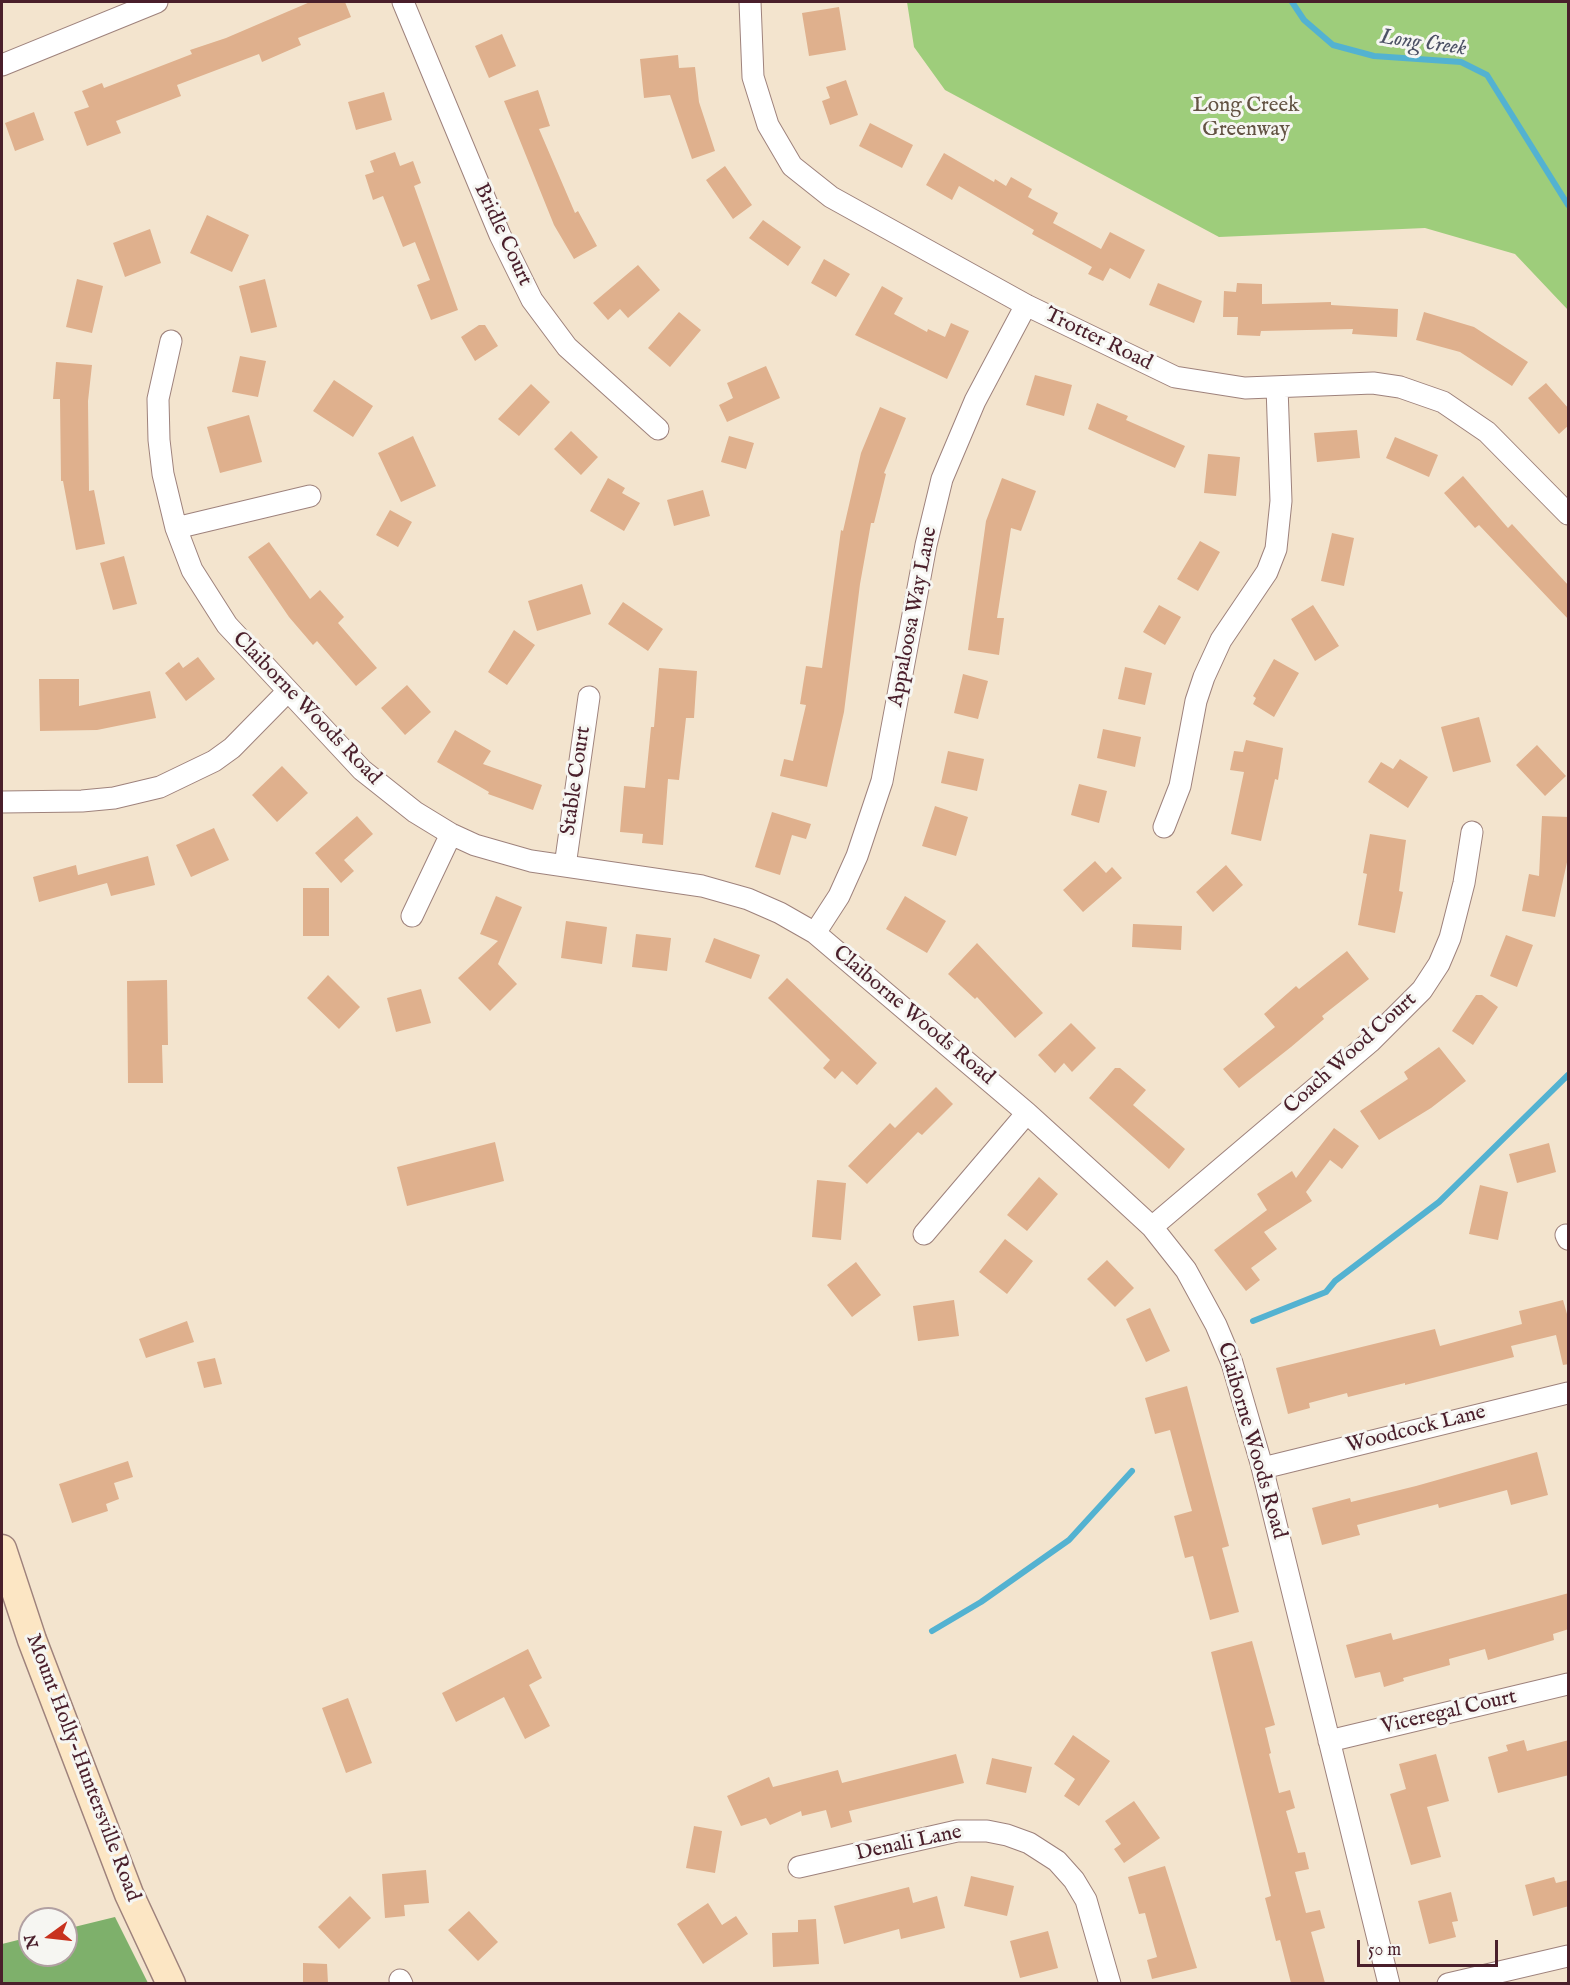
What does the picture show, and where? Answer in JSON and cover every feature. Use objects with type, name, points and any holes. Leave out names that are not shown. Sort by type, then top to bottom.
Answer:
[{"type":"main road","name":"Mount Holly-Huntersville Road","points":[[2,1549],[32,1640],[129,1894],[171,1983]]},
{"type":"street","points":[[2,65],[157,2]]},
{"type":"street","name":"Bridle Court","points":[[403,2],[500,236],[532,300],[567,347],[658,429]]},
{"type":"street","name":"Trotter Road","points":[[750,2],[753,77],[759,103],[779,147],[792,166],[831,197],[1026,305],[1175,377],[1235,387],[1373,383],[1400,387],[1443,402],[1487,432],[1569,514]]},
{"type":"street","name":"Appaloosa Way Lane","points":[[815,933],[839,896],[857,856],[882,781],[926,545],[942,479],[975,401],[1026,305]]},
{"type":"street","name":"Claiborne Woods Road","points":[[171,341],[158,399],[159,440],[176,528],[192,570],[211,603],[287,692],[385,790],[451,834],[475,845],[509,855],[566,866],[702,886],[748,899],[780,913],[815,933],[1027,1113],[1152,1227],[1186,1270],[1216,1325],[1232,1363],[1263,1468],[1389,1983]]},
{"type":"street","points":[[1164,827],[1180,786],[1196,701],[1204,676],[1221,640],[1267,572],[1276,549],[1281,501],[1277,387]]},
{"type":"street","points":[[176,528],[309,496]]},
{"type":"street","points":[[2,802],[82,801],[114,798],[159,787],[214,760],[232,748],[287,692]]},
{"type":"street","name":"Stable Court","points":[[566,866],[589,697]]},
{"type":"street","name":"Coach Wood Court","points":[[1152,1227],[1370,1042],[1422,990],[1439,964],[1450,938],[1464,884],[1472,832]]},
{"type":"street","points":[[412,916],[451,834]]},
{"type":"street","points":[[924,1234],[1027,1113]]},
{"type":"street","name":"Woodcock Lane","points":[[1263,1468],[1569,1393]]},
{"type":"street","name":"Viceregal Court","points":[[1329,1741],[1569,1684]]},
{"type":"street","name":"Denali Lane","points":[[800,1868],[957,1832],[987,1831],[1007,1834],[1029,1843],[1057,1862],[1074,1880],[1086,1900],[1110,1983]]},
{"type":"street","points":[[1448,1983],[1569,1956]]},
{"type":"green space","name":"Long Creek Greenway","points":[[907,2],[1568,2],[1568,310],[1515,254],[1425,228],[1219,237],[945,90],[914,47]]},
{"type":"green space","points":[[115,1917],[148,1983],[2,1983],[2,1944],[18,1940],[18,1967],[78,1967],[78,1926]]},
{"type":"building","points":[[310,2],[345,2],[351,17],[298,38],[301,45],[262,62],[259,54],[177,85],[181,96],[116,121],[121,133],[87,146],[74,112],[89,107],[82,91],[102,83],[104,88],[192,54],[190,50],[226,38]]},
{"type":"building","points":[[839,7],[846,50],[809,56],[802,13]]},
{"type":"building","points":[[502,34],[516,66],[489,78],[475,46]]},
{"type":"building","points":[[678,55],[679,68],[695,67],[699,102],[715,151],[692,159],[670,95],[644,98],[640,59]]},
{"type":"building","points":[[846,80],[858,115],[830,125],[822,101],[830,98],[826,87]]},
{"type":"building","points":[[538,90],[550,126],[539,129],[575,213],[578,211],[597,246],[574,259],[554,225],[504,101]]},
{"type":"building","points":[[384,92],[392,120],[356,130],[348,102]]},
{"type":"building","points":[[34,112],[44,140],[15,151],[5,123]]},
{"type":"building","points":[[870,123],[913,145],[902,168],[859,146]]},
{"type":"building","points":[[395,152],[400,166],[413,161],[421,183],[414,186],[458,310],[431,320],[417,285],[430,280],[415,242],[403,247],[383,196],[373,200],[365,175],[374,172],[370,161]]},
{"type":"building","points":[[944,153],[994,182],[995,179],[1006,186],[1011,177],[1032,189],[1028,197],[1058,213],[1053,223],[1101,249],[1110,232],[1145,250],[1130,279],[1110,268],[1103,281],[1088,274],[1092,267],[1032,234],[1034,230],[959,186],[952,200],[926,185]]},
{"type":"building","points":[[725,166],[752,205],[733,219],[706,180]]},
{"type":"building","points":[[207,215],[249,235],[232,272],[190,253]]},
{"type":"building","points":[[763,220],[801,247],[788,266],[749,238]]},
{"type":"building","points":[[150,229],[161,263],[125,277],[113,243]]},
{"type":"building","points":[[824,259],[850,274],[836,297],[811,283]]},
{"type":"building","points":[[638,265],[660,290],[628,318],[620,309],[608,320],[593,303]]},
{"type":"building","points":[[77,279],[103,286],[92,333],[66,327]]},
{"type":"building","points":[[265,279],[277,327],[251,333],[239,286]]},
{"type":"building","points":[[1158,283],[1202,301],[1194,323],[1149,305]]},
{"type":"building","points":[[1237,283],[1262,284],[1262,304],[1331,302],[1331,305],[1398,309],[1397,337],[1352,334],[1353,329],[1261,331],[1260,336],[1237,335],[1238,317],[1223,317],[1224,291],[1236,292]]},
{"type":"building","points":[[882,286],[903,298],[894,314],[927,332],[928,329],[945,337],[951,323],[969,331],[947,379],[855,335]]},
{"type":"building","points":[[679,312],[701,330],[670,367],[648,348]]},
{"type":"building","points":[[1424,312],[1474,327],[1528,362],[1512,386],[1460,352],[1416,340]]},
{"type":"building","points":[[479,325],[485,325],[498,346],[475,361],[461,337]]},
{"type":"building","points":[[240,356],[266,361],[258,397],[232,392]]},
{"type":"building","points":[[56,362],[92,365],[88,401],[89,491],[94,490],[105,544],[76,550],[63,481],[61,481],[60,399],[53,399]]},
{"type":"building","points":[[766,366],[780,398],[727,422],[719,405],[733,398],[727,383]]},
{"type":"building","points":[[1035,375],[1072,385],[1064,416],[1026,405]]},
{"type":"building","points":[[334,380],[373,406],[353,437],[313,411]]},
{"type":"building","points":[[1546,383],[1569,409],[1569,425],[1559,434],[1528,398]]},
{"type":"building","points":[[531,384],[550,402],[519,436],[498,419]]},
{"type":"building","points":[[1097,403],[1128,416],[1126,420],[1185,446],[1175,468],[1088,429]]},
{"type":"building","points":[[880,407],[906,418],[884,473],[886,474],[874,523],[871,523],[860,584],[844,712],[827,787],[780,776],[784,759],[793,761],[806,705],[800,704],[806,666],[822,668],[841,530],[843,531],[861,453]]},
{"type":"building","points":[[249,415],[262,462],[220,473],[207,427]]},
{"type":"building","points":[[1357,430],[1360,458],[1317,462],[1314,433]]},
{"type":"building","points":[[571,431],[598,457],[581,475],[554,449]]},
{"type":"building","points":[[413,436],[436,486],[401,502],[378,453]]},
{"type":"building","points":[[729,436],[754,443],[746,469],[721,462]]},
{"type":"building","points":[[1395,437],[1438,455],[1429,477],[1386,458]]},
{"type":"building","points":[[1208,454],[1240,457],[1236,496],[1204,493]]},
{"type":"building","points":[[1463,476],[1508,528],[1512,524],[1569,586],[1569,620],[1479,525],[1475,528],[1444,493]]},
{"type":"building","points":[[608,478],[625,488],[622,493],[640,503],[624,531],[590,511]]},
{"type":"building","points":[[1002,478],[1036,491],[1021,531],[1011,528],[997,618],[1004,618],[999,655],[968,650],[986,521]]},
{"type":"building","points":[[703,490],[710,516],[674,526],[667,500]]},
{"type":"building","points":[[390,510],[412,522],[398,547],[376,535]]},
{"type":"building","points":[[1332,533],[1354,538],[1344,586],[1321,581]]},
{"type":"building","points":[[1200,541],[1220,552],[1198,591],[1177,579]]},
{"type":"building","points":[[269,542],[310,599],[320,590],[344,617],[338,623],[377,668],[356,686],[317,641],[313,645],[289,617],[248,557]]},
{"type":"building","points":[[124,556],[137,604],[113,610],[100,563]]},
{"type":"building","points":[[582,584],[591,614],[537,631],[528,601]]},
{"type":"building","points":[[623,602],[663,629],[648,651],[608,624]]},
{"type":"building","points":[[1159,605],[1181,617],[1165,645],[1143,632]]},
{"type":"building","points":[[1313,605],[1339,646],[1315,661],[1291,619]]},
{"type":"building","points":[[514,630],[535,645],[507,685],[488,672]]},
{"type":"building","points":[[198,657],[215,679],[186,701],[165,673],[179,662],[183,668]]},
{"type":"building","points":[[1274,659],[1299,673],[1274,717],[1253,704],[1256,698],[1253,696]]},
{"type":"building","points":[[1125,667],[1152,673],[1145,705],[1118,699]]},
{"type":"building","points":[[659,668],[697,671],[694,718],[686,718],[679,780],[668,779],[663,845],[642,843],[643,834],[620,832],[624,786],[645,788],[651,727],[654,727]]},
{"type":"building","points":[[963,674],[988,681],[978,719],[954,713]]},
{"type":"building","points":[[39,679],[79,679],[79,706],[150,691],[156,718],[97,730],[40,731]]},
{"type":"building","points":[[407,685],[431,712],[405,735],[381,708]]},
{"type":"building","points":[[1479,717],[1491,762],[1453,772],[1441,727]]},
{"type":"building","points":[[1103,729],[1141,737],[1135,767],[1097,758]]},
{"type":"building","points":[[455,730],[491,751],[483,764],[542,785],[533,810],[488,794],[489,792],[437,762]]},
{"type":"building","points":[[1246,740],[1283,748],[1278,780],[1275,779],[1261,841],[1231,834],[1244,772],[1230,770],[1234,751],[1243,752]]},
{"type":"building","points":[[1537,745],[1566,776],[1545,796],[1516,765]]},
{"type":"building","points":[[948,751],[984,759],[977,791],[941,783]]},
{"type":"building","points":[[1400,759],[1428,777],[1408,808],[1368,782],[1381,762],[1393,769]]},
{"type":"building","points":[[282,766],[308,793],[277,822],[252,795]]},
{"type":"building","points":[[1079,784],[1107,791],[1099,823],[1071,815]]},
{"type":"building","points":[[935,806],[968,817],[956,856],[922,846]]},
{"type":"building","points":[[772,812],[811,824],[806,839],[792,835],[780,875],[755,867]]},
{"type":"building","points":[[357,816],[373,834],[344,860],[354,871],[341,883],[315,853]]},
{"type":"building","points":[[1542,816],[1569,817],[1569,853],[1555,917],[1522,911],[1529,874],[1539,876]]},
{"type":"building","points":[[214,828],[229,860],[191,877],[176,845]]},
{"type":"building","points":[[1370,834],[1406,840],[1399,891],[1403,892],[1395,933],[1358,925],[1367,874],[1363,873]]},
{"type":"building","points":[[148,856],[155,885],[111,896],[107,883],[39,902],[33,877],[76,865],[78,875]]},
{"type":"building","points":[[1095,861],[1106,873],[1112,867],[1122,878],[1083,912],[1063,890]]},
{"type":"building","points":[[1226,865],[1243,885],[1213,912],[1196,892]]},
{"type":"building","points":[[303,888],[329,888],[329,936],[303,936]]},
{"type":"building","points":[[496,896],[522,907],[498,964],[517,984],[490,1011],[458,978],[498,941],[480,934]]},
{"type":"building","points":[[905,896],[946,921],[927,953],[886,929]]},
{"type":"building","points":[[566,921],[607,927],[602,964],[561,958]]},
{"type":"building","points":[[1133,924],[1182,926],[1181,950],[1132,947]]},
{"type":"building","points":[[636,934],[671,938],[667,971],[632,967]]},
{"type":"building","points":[[1506,935],[1533,945],[1517,987],[1490,976]]},
{"type":"building","points":[[714,938],[760,955],[751,979],[705,962]]},
{"type":"building","points":[[977,943],[1043,1013],[1015,1038],[977,997],[975,999],[948,974]]},
{"type":"building","points":[[1347,951],[1369,979],[1322,1016],[1324,1019],[1291,1047],[1239,1088],[1223,1069],[1275,1027],[1264,1014],[1296,986],[1299,989]]},
{"type":"building","points":[[328,975],[360,1007],[339,1029],[307,998]]},
{"type":"building","points":[[787,978],[877,1063],[857,1085],[842,1071],[835,1079],[823,1068],[830,1060],[768,998]]},
{"type":"building","points":[[167,980],[168,1045],[162,1045],[163,1083],[128,1083],[127,981]]},
{"type":"building","points":[[421,989],[431,1023],[396,1032],[387,998]]},
{"type":"building","points":[[1476,995],[1482,995],[1498,1007],[1473,1045],[1452,1031]]},
{"type":"building","points":[[1071,1023],[1096,1048],[1072,1072],[1064,1063],[1055,1073],[1038,1055]]},
{"type":"building","points":[[1439,1047],[1466,1081],[1431,1108],[1379,1140],[1360,1111],[1408,1079],[1404,1072]]},
{"type":"building","points":[[1115,1068],[1120,1068],[1146,1090],[1133,1105],[1185,1149],[1169,1169],[1089,1098]]},
{"type":"building","points":[[936,1087],[953,1104],[922,1135],[918,1132],[867,1184],[848,1166],[890,1123],[895,1128]]},
{"type":"building","points":[[1334,1128],[1359,1146],[1342,1169],[1330,1160],[1306,1192],[1312,1201],[1264,1232],[1277,1249],[1251,1268],[1260,1280],[1246,1291],[1214,1250],[1267,1210],[1257,1194],[1292,1171],[1296,1178]]},
{"type":"building","points":[[495,1142],[504,1181],[407,1206],[397,1167]]},
{"type":"building","points":[[1549,1143],[1556,1172],[1517,1183],[1509,1154]]},
{"type":"building","points":[[1039,1177],[1058,1194],[1027,1231],[1007,1215]]},
{"type":"building","points":[[817,1180],[846,1183],[841,1240],[812,1237]]},
{"type":"building","points":[[1480,1185],[1508,1192],[1498,1240],[1469,1234]]},
{"type":"building","points":[[1005,1239],[1033,1261],[1007,1294],[979,1272]]},
{"type":"building","points":[[1107,1260],[1134,1288],[1115,1307],[1087,1279]]},
{"type":"building","points":[[856,1262],[881,1295],[852,1317],[827,1285]]},
{"type":"building","points":[[954,1300],[959,1336],[918,1341],[913,1306]]},
{"type":"building","points":[[1563,1300],[1569,1321],[1569,1364],[1563,1365],[1556,1335],[1511,1346],[1514,1357],[1405,1385],[1405,1383],[1348,1397],[1347,1393],[1309,1403],[1310,1408],[1288,1414],[1276,1368],[1435,1329],[1440,1346],[1522,1324],[1519,1311]]},
{"type":"building","points":[[1150,1308],[1170,1351],[1146,1362],[1126,1319]]},
{"type":"building","points":[[187,1321],[194,1342],[146,1358],[139,1339]]},
{"type":"building","points":[[215,1358],[222,1384],[204,1388],[197,1362]]},
{"type":"building","points":[[1187,1386],[1229,1546],[1222,1548],[1239,1612],[1210,1620],[1193,1556],[1185,1558],[1174,1516],[1192,1511],[1170,1430],[1155,1434],[1145,1398]]},
{"type":"building","points":[[1537,1452],[1548,1495],[1511,1505],[1507,1490],[1439,1508],[1438,1504],[1357,1525],[1360,1535],[1322,1545],[1312,1508],[1350,1498],[1351,1502],[1416,1486]]},
{"type":"building","points":[[128,1461],[133,1477],[114,1483],[119,1499],[106,1504],[108,1511],[72,1523],[59,1484]]},
{"type":"building","points":[[1569,1593],[1569,1629],[1553,1634],[1554,1640],[1488,1660],[1485,1649],[1449,1659],[1450,1665],[1403,1678],[1404,1681],[1384,1687],[1380,1672],[1355,1678],[1346,1645],[1391,1633],[1393,1640]]},
{"type":"building","points":[[1252,1641],[1275,1725],[1265,1728],[1271,1753],[1269,1754],[1279,1793],[1290,1790],[1295,1808],[1286,1811],[1298,1853],[1305,1852],[1309,1869],[1295,1872],[1306,1913],[1320,1910],[1325,1928],[1311,1932],[1325,1983],[1291,1983],[1280,1940],[1276,1941],[1265,1898],[1271,1896],[1211,1652]]},
{"type":"building","points":[[528,1649],[542,1678],[529,1685],[550,1726],[525,1739],[504,1697],[456,1722],[442,1693]]},
{"type":"building","points":[[348,1698],[372,1763],[346,1773],[322,1708]]},
{"type":"building","points":[[1073,1735],[1110,1761],[1079,1806],[1064,1796],[1075,1779],[1054,1764]]},
{"type":"building","points":[[1524,1740],[1527,1751],[1569,1740],[1569,1775],[1498,1793],[1488,1757],[1508,1751],[1506,1745]]},
{"type":"building","points":[[956,1754],[964,1783],[849,1811],[852,1822],[831,1828],[826,1810],[802,1816],[801,1811],[770,1825],[766,1818],[741,1826],[727,1796],[769,1777],[773,1787],[838,1770],[842,1783]]},
{"type":"building","points":[[1436,1754],[1449,1801],[1427,1807],[1441,1857],[1411,1865],[1390,1794],[1406,1789],[1399,1764]]},
{"type":"building","points":[[992,1758],[1032,1767],[1026,1793],[986,1784]]},
{"type":"building","points":[[1134,1801],[1160,1838],[1124,1863],[1114,1849],[1121,1844],[1105,1821]]},
{"type":"building","points":[[694,1826],[722,1831],[715,1873],[686,1868]]},
{"type":"building","points":[[1165,1866],[1197,1968],[1152,1979],[1147,1960],[1157,1957],[1145,1913],[1139,1914],[1128,1877]]},
{"type":"building","points":[[426,1870],[429,1903],[404,1905],[405,1916],[385,1918],[382,1874]]},
{"type":"building","points":[[971,1876],[1014,1886],[1007,1916],[964,1906]]},
{"type":"building","points":[[1554,1877],[1556,1883],[1569,1880],[1569,1906],[1533,1916],[1525,1885]]},
{"type":"building","points":[[909,1887],[913,1903],[937,1896],[945,1928],[901,1939],[899,1929],[844,1944],[834,1906]]},
{"type":"building","points":[[1451,1892],[1458,1921],[1452,1922],[1456,1937],[1429,1944],[1418,1901]]},
{"type":"building","points":[[350,1896],[371,1918],[339,1949],[318,1927]]},
{"type":"building","points":[[708,1903],[722,1925],[736,1916],[748,1934],[703,1964],[677,1924]]},
{"type":"building","points":[[469,1911],[498,1942],[478,1961],[448,1930]]},
{"type":"building","points":[[816,1919],[819,1964],[773,1967],[772,1933],[798,1932],[798,1920]]},
{"type":"building","points":[[1048,1931],[1058,1968],[1020,1978],[1010,1941]]},
{"type":"building","points":[[303,1963],[327,1964],[328,1983],[303,1983]]},
{"type":"waterway","name":"Long Creek","points":[[1292,2],[1304,20],[1333,45],[1374,56],[1461,62],[1487,75],[1568,205]]},
{"type":"waterway","points":[[1253,1321],[1326,1292],[1335,1281],[1439,1202],[1568,1075]]},
{"type":"waterway","points":[[932,1631],[981,1602],[1069,1540],[1132,1471]]}]
